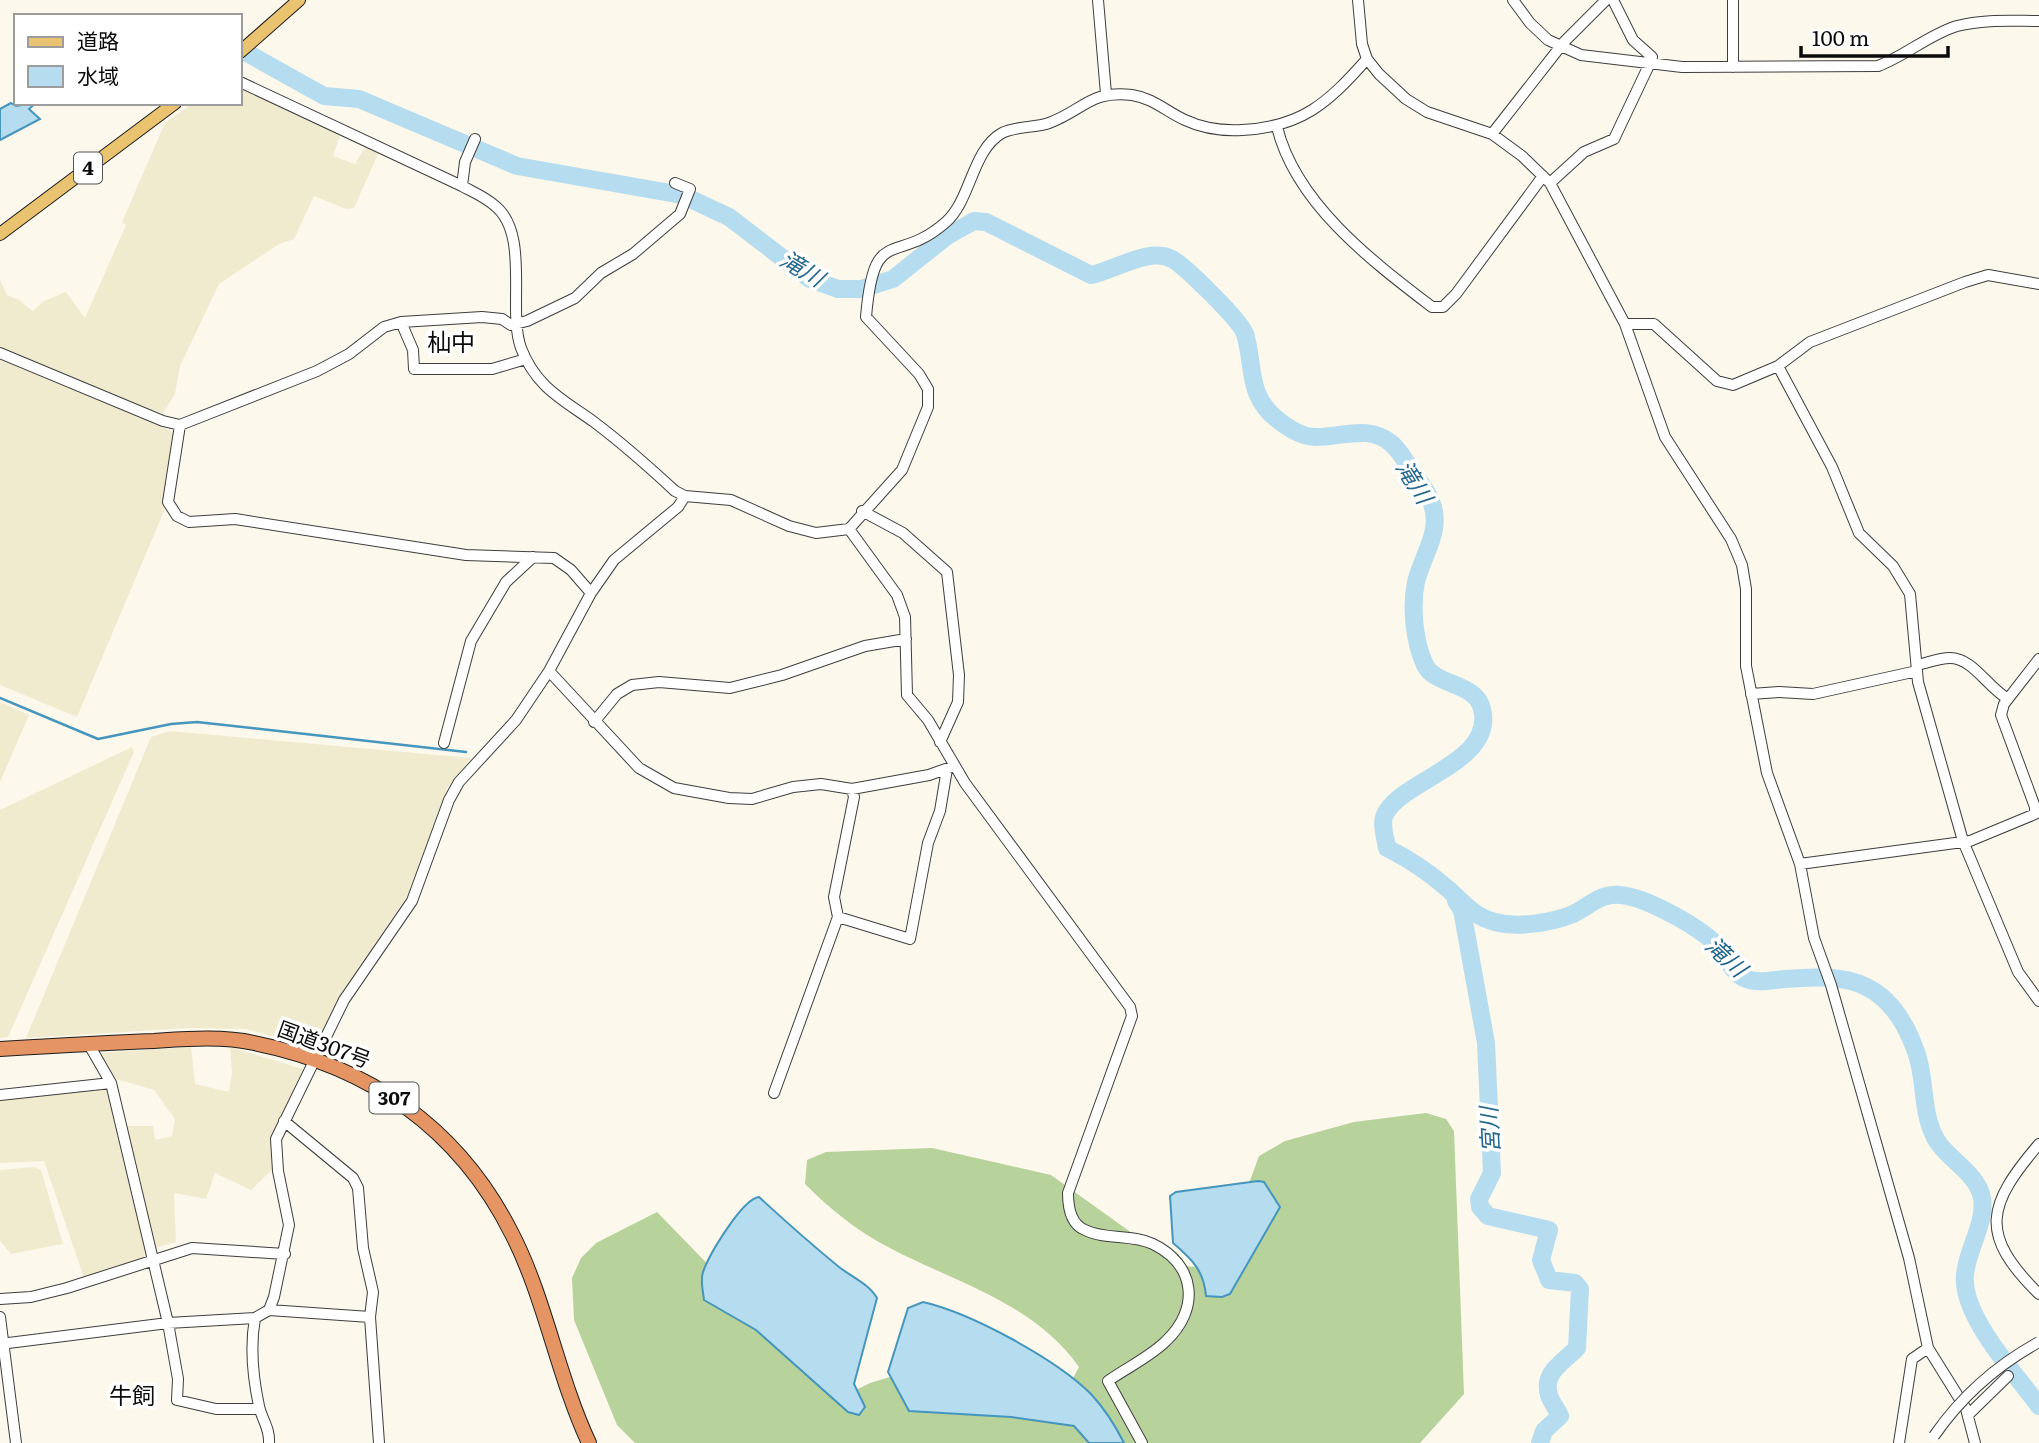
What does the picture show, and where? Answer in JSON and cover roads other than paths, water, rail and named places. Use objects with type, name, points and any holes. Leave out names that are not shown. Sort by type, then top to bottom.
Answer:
[{"type":"highway","name":"国道307号","points":[[0,1049],[88,1043],[229,1040],[253,1042],[316,1060],[359,1076],[410,1108],[456,1149],[483,1183],[513,1235],[589,1443]]},
{"type":"main road","points":[[242,50],[299,0]]},
{"type":"main road","name":"4","points":[[0,234],[172,105]]},
{"type":"street","points":[[1098,0],[1106,94]]},
{"type":"street","points":[[1358,0],[1367,59],[1406,99],[1427,112],[1492,134],[1546,180],[1625,324],[1665,437],[1731,539],[1742,565],[1747,599],[1745,658],[1767,774],[1800,864],[1814,938],[1909,1258],[1928,1348],[1968,1415],[1975,1443]]},
{"type":"street","points":[[1513,0],[1530,23],[1560,48],[1581,55],[1650,63],[1733,67],[1878,66],[1898,59],[1955,27],[1996,20],[2039,21]]},
{"type":"street","points":[[1492,134],[1560,48],[1606,0]]},
{"type":"street","points":[[1277,127],[1280,140],[1308,193],[1370,255],[1432,307],[1443,307],[1546,180],[1584,152],[1614,139],[1652,57],[1633,40],[1613,0]]},
{"type":"street","points":[[1733,0],[1733,67]]},
{"type":"street","points":[[242,83],[462,186],[495,205],[508,223],[516,268],[520,343],[526,359],[560,402],[593,422],[675,491],[685,496],[732,500],[789,526],[816,533],[849,529],[862,510],[902,470],[928,407],[928,389],[919,374],[866,317],[879,257],[890,248],[923,237],[948,221],[991,142],[1004,132],[1047,124],[1106,94],[1146,99],[1185,120],[1209,128],[1232,131],[1277,127],[1297,121],[1346,83],[1367,59]]},
{"type":"street","points":[[462,186],[465,162],[474,141]]},
{"type":"street","points":[[0,353],[163,421],[180,425],[317,371],[349,354],[384,327],[401,322],[482,317],[518,324],[575,298],[601,273],[633,254],[683,211],[690,190],[675,183]]},
{"type":"street","points":[[1625,324],[1654,324],[1724,384],[1743,382],[1778,366],[1810,342],[1965,282],[1988,275],[2039,284]]},
{"type":"street","points":[[401,322],[414,350],[414,369],[492,369],[526,359]]},
{"type":"street","points":[[1778,366],[1832,467],[1859,533],[1893,566],[1910,594],[1917,668],[1963,841],[2018,972],[2039,1001]]},
{"type":"street","points":[[180,425],[168,502],[177,516],[189,522],[235,519],[466,555],[554,558],[571,570],[591,593]]},
{"type":"street","points":[[269,1310],[285,1254],[289,1224],[275,1148],[284,1121],[344,1000],[412,901],[449,800],[460,782],[516,720],[549,671],[591,593],[614,560],[678,507],[685,496]]},
{"type":"street","points":[[862,510],[903,533],[947,572],[959,675],[958,702],[940,742]]},
{"type":"street","points":[[849,529],[897,595],[905,617],[907,695],[940,742],[950,768],[1130,1007],[1132,1016],[1068,1193],[1068,1203],[1070,1213],[1083,1230],[1151,1243],[1181,1264],[1187,1275],[1188,1300],[1173,1333],[1164,1343],[1108,1381],[1142,1443]]},
{"type":"street","points":[[444,743],[471,642],[506,582],[533,557]]},
{"type":"street","points":[[594,722],[617,694],[632,685],[659,682],[730,688],[782,675],[832,655],[906,639]]},
{"type":"street","points":[[1751,694],[1813,694],[1951,658],[1966,662],[1991,690],[2008,699]]},
{"type":"street","points":[[1800,864],[1970,841],[2035,814],[2035,807],[2001,715],[2008,699],[2039,659]]},
{"type":"street","points":[[549,671],[639,768],[674,788],[729,798],[752,799],[793,787],[821,784],[852,789],[950,768]]},
{"type":"street","points":[[838,917],[909,939],[928,844],[940,811],[950,768]]},
{"type":"street","points":[[774,1093],[838,917],[834,897],[854,797],[852,789]]},
{"type":"street","points":[[88,1043],[111,1083],[168,1323],[177,1379],[177,1400],[216,1409],[260,1409]]},
{"type":"street","points":[[0,1095],[111,1083]]},
{"type":"street","points":[[284,1121],[353,1178],[358,1188],[363,1248],[373,1292],[370,1317],[379,1443]]},
{"type":"street","points":[[2039,1144],[2007,1182],[2000,1198],[1997,1216],[1998,1234],[2007,1258],[2039,1294]]},
{"type":"street","points":[[0,1299],[30,1297],[67,1289],[192,1248],[285,1254]]},
{"type":"street","points":[[2,1344],[168,1323],[255,1318],[269,1310],[370,1317]]},
{"type":"street","points":[[0,1317],[16,1443]]},
{"type":"street","points":[[255,1318],[254,1367],[260,1409],[270,1432],[269,1443]]},
{"type":"street","points":[[1932,1440],[1961,1402],[1984,1380],[2039,1342]]},
{"type":"street","points":[[1899,1443],[1912,1359],[1928,1348]]},
{"type":"street","points":[[1968,1415],[2008,1376]]},
{"type":"water","points":[[11,103],[16,106],[34,105],[29,109],[40,119],[0,140],[0,109]]},
{"type":"water","points":[[1264,1182],[1280,1207],[1230,1294],[1222,1297],[1206,1296],[1203,1279],[1196,1266],[1173,1243],[1170,1196],[1176,1192]]},
{"type":"water","points":[[759,1197],[877,1298],[854,1384],[865,1407],[859,1415],[848,1412],[756,1330],[704,1300],[702,1275],[706,1264],[735,1217],[752,1200]]},
{"type":"water","points":[[923,1302],[965,1316],[1012,1339],[1057,1366],[1091,1394],[1124,1443],[1089,1443],[1074,1426],[1011,1417],[909,1411],[888,1372],[908,1308]]},
{"type":"waterway","name":"滝川","points":[[242,50],[324,96],[359,99],[517,166],[682,195],[729,217],[810,279],[838,289],[861,289],[893,279],[947,236],[974,221],[986,222],[1091,275],[1143,257],[1163,256],[1179,264],[1212,294],[1241,327],[1248,346],[1256,391],[1278,420],[1296,432],[1316,437],[1365,433],[1384,438],[1400,453],[1431,501],[1435,522],[1414,592],[1414,624],[1418,646],[1430,672],[1464,689],[1478,700],[1482,709],[1482,728],[1474,744],[1460,758],[1392,804],[1383,821],[1387,848],[1427,872],[1475,913],[1488,920],[1514,925],[1545,922],[1573,914],[1607,896],[1631,897],[1659,908],[1702,933],[1721,950],[1740,976],[1749,980],[1829,978],[1865,986],[1880,995],[1905,1026],[1915,1049],[1928,1119],[1937,1141],[1969,1174],[1982,1198],[1979,1227],[1965,1275],[1966,1291],[1972,1308],[1992,1344],[2039,1406]]},
{"type":"waterway","points":[[0,698],[98,739],[171,724],[197,722],[466,752]]},
{"type":"waterway","name":"宮川","points":[[1456,901],[1462,910],[1486,1043],[1492,1173],[1479,1199],[1480,1207],[1488,1216],[1549,1230],[1541,1260],[1549,1280],[1575,1283],[1580,1289],[1577,1348],[1555,1368],[1549,1380],[1549,1395],[1560,1416],[1544,1431],[1540,1443]]},
{"type":"district","name":"杣中","points":[[451,343]]},
{"type":"district","name":"牛飼","points":[[132,1396]]}]
